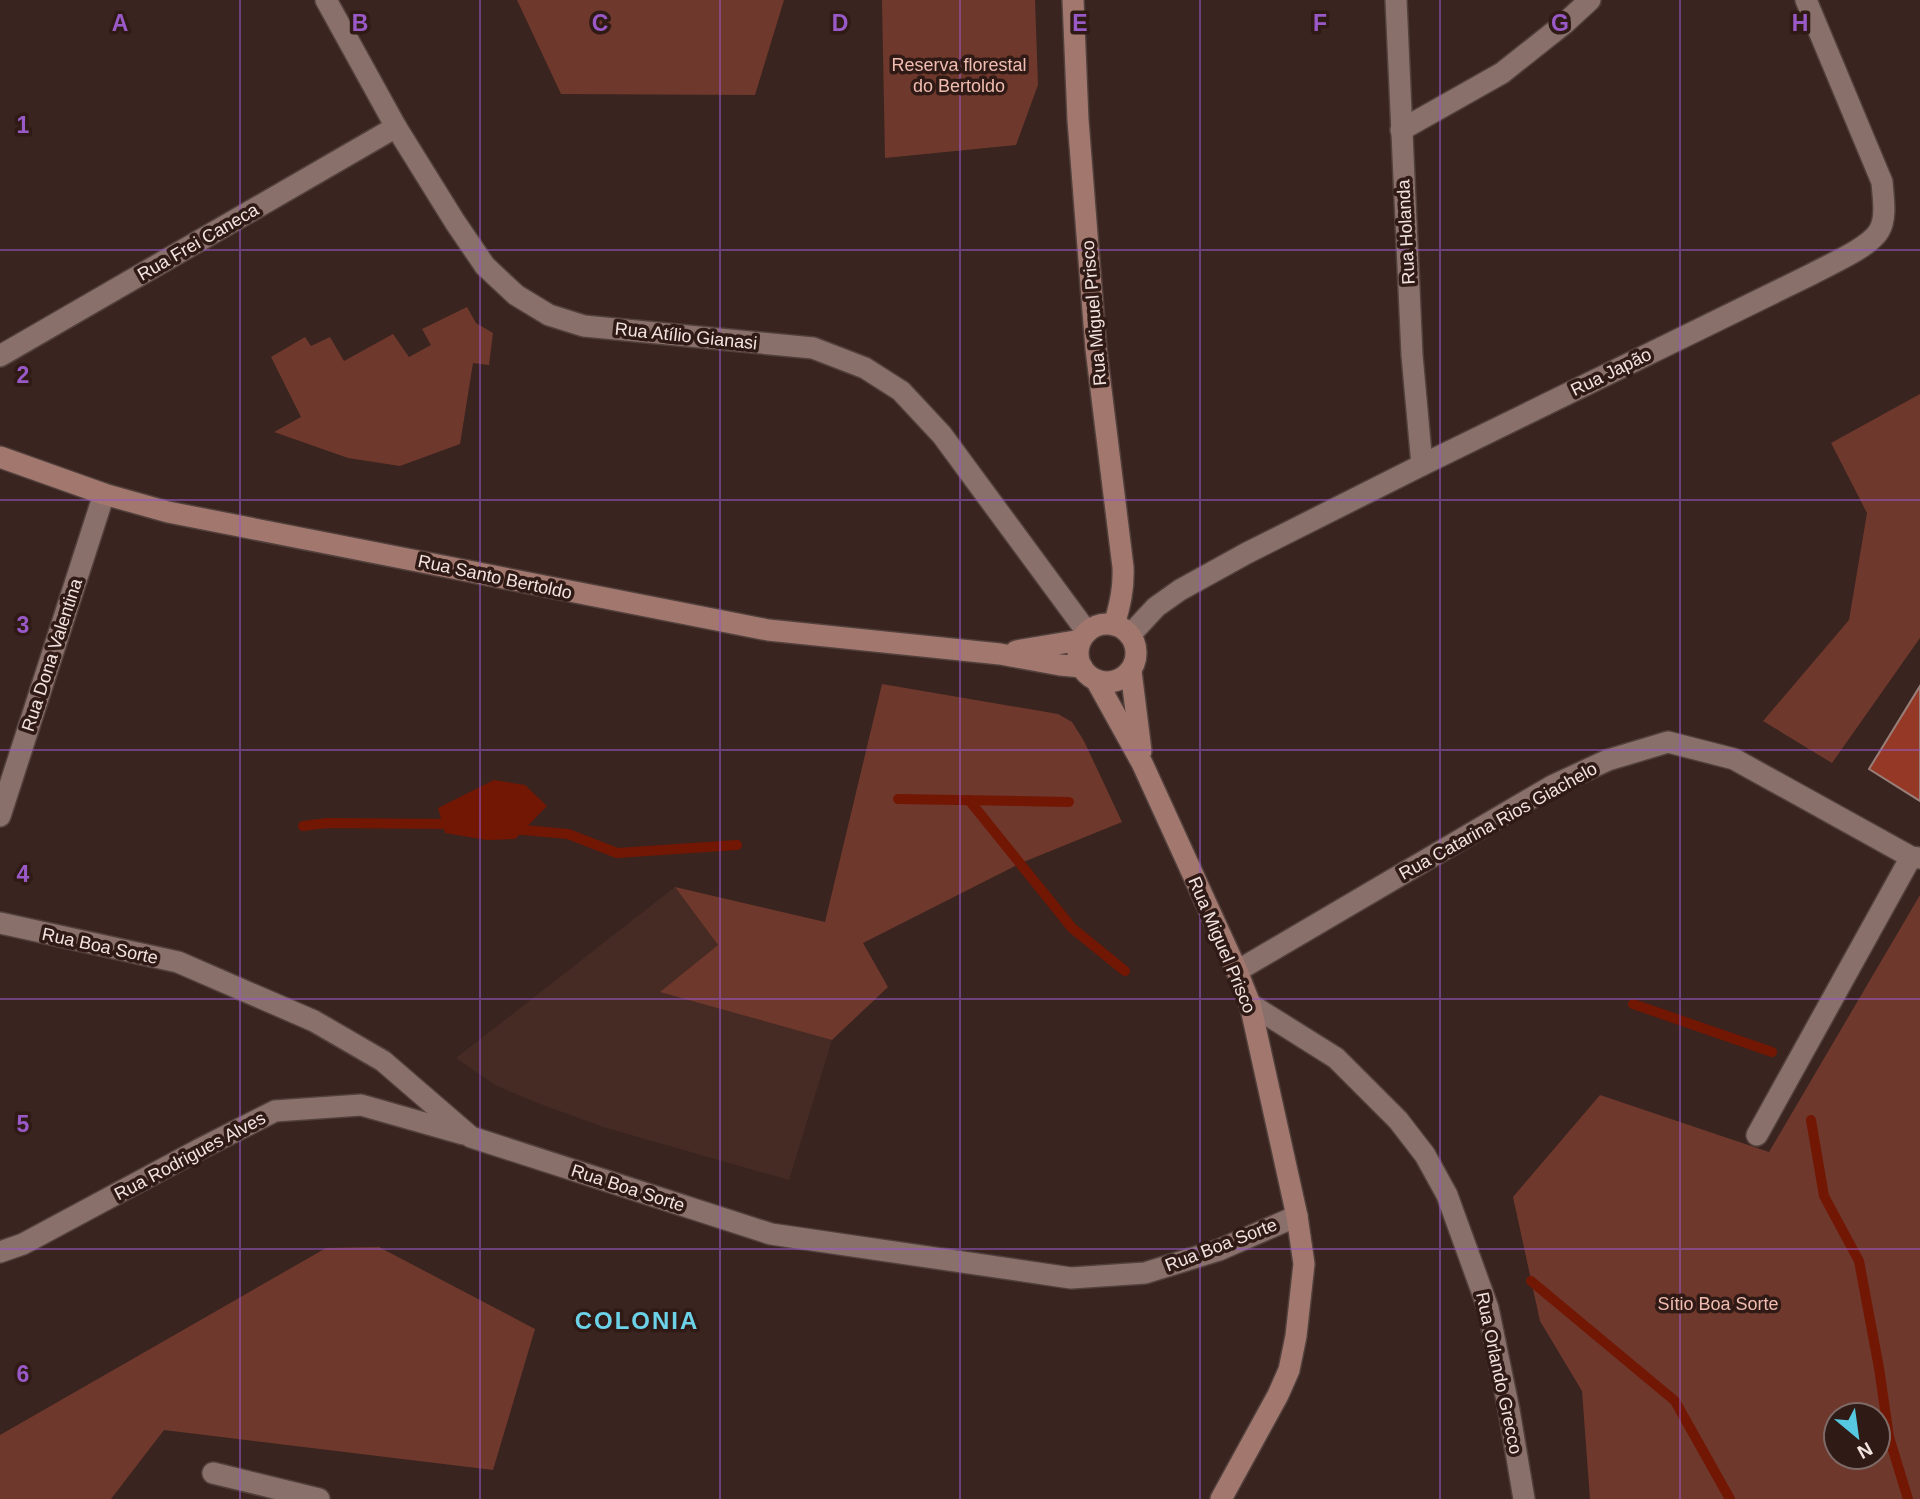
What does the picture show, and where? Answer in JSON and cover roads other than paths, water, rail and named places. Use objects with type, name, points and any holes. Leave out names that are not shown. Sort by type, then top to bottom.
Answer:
[{"type":"street","name":"Rua Atílio Gianasi","points":[[326,0],[396,127],[455,222],[485,266],[516,295],[549,315],[584,326],[813,348],[865,368],[901,391],[942,435],[1084,636]]},
{"type":"street","name":"Rua Miguel Prisco","points":[[1073,0],[1078,120],[1096,349],[1123,567],[1124,585],[1120,604],[1122,630]]},
{"type":"street","name":"Rua Holanda","points":[[1396,0],[1412,355],[1422,465]]},
{"type":"street","points":[[1401,130],[1502,73],[1590,0]]},
{"type":"street","name":"Rua Japão","points":[[1122,630],[1180,590],[1247,553],[1863,247],[1879,231],[1884,209],[1882,182],[1806,0]]},
{"type":"street","name":"Rua Frei Caneca","points":[[0,356],[396,127]]},
{"type":"street","name":"Rua Santo Bertoldo","points":[[0,457],[104,494],[168,512],[768,630],[1000,654],[1060,665],[1089,674]]},
{"type":"street","name":"Rua Dona Valentina","points":[[0,816],[104,494]]},
{"type":"street","points":[[1104,624],[1122,630],[1135,643],[1135,662],[1130,671],[1115,681],[1105,682],[1089,674],[1078,658],[1084,636],[1104,624]]},
{"type":"street","name":"Rua Santo Bertoldo","points":[[1000,654],[1084,636]]},
{"type":"street","name":"Rua Miguel Prisco","points":[[1130,671],[1142,763]]},
{"type":"street","name":"Rua Miguel Prisco","points":[[1089,674],[1142,763],[1250,1004],[1297,1216],[1304,1264],[1296,1336],[1289,1370],[1221,1499]]},
{"type":"street","name":"Rua Catarina Rios Giachelo","points":[[1237,971],[1552,786],[1608,760],[1668,742],[1734,759],[1915,858]]},
{"type":"street","points":[[1757,1135],[1915,858]]},
{"type":"street","name":"Rua Boa Sorte","points":[[0,923],[178,962],[314,1021],[383,1061],[471,1137],[771,1234],[1071,1278],[1145,1273],[1219,1250],[1297,1216]]},
{"type":"street","name":"Rua Orlando Grecco","points":[[1250,1004],[1336,1058],[1398,1120],[1425,1155],[1447,1195],[1488,1308],[1524,1499]]},
{"type":"street","name":"Rua Rodrigues Alves","points":[[0,1252],[23,1244],[275,1111],[361,1105],[471,1137]]},
{"type":"street","points":[[213,1473],[319,1499]]},
{"type":"waterway","points":[[898,799],[1069,802]]},
{"type":"waterway","points":[[969,800],[1072,928],[1125,971]]},
{"type":"waterway","points":[[303,826],[327,823],[454,824]]},
{"type":"waterway","points":[[512,829],[568,834],[617,853],[737,845]]},
{"type":"waterway","points":[[1633,1004],[1772,1052]]},
{"type":"waterway","points":[[1811,1120],[1824,1196],[1859,1261],[1889,1437],[1908,1499]]},
{"type":"waterway","points":[[1531,1281],[1675,1401],[1730,1499]]},
{"type":"district","name":"COLONIA","points":[[637,1320]]},
{"type":"park label","name":"Reserva florestal do Bertoldo","points":[[959,75]]},
{"type":"park label","name":"Sítio Boa Sorte","points":[[1718,1304]]}]
